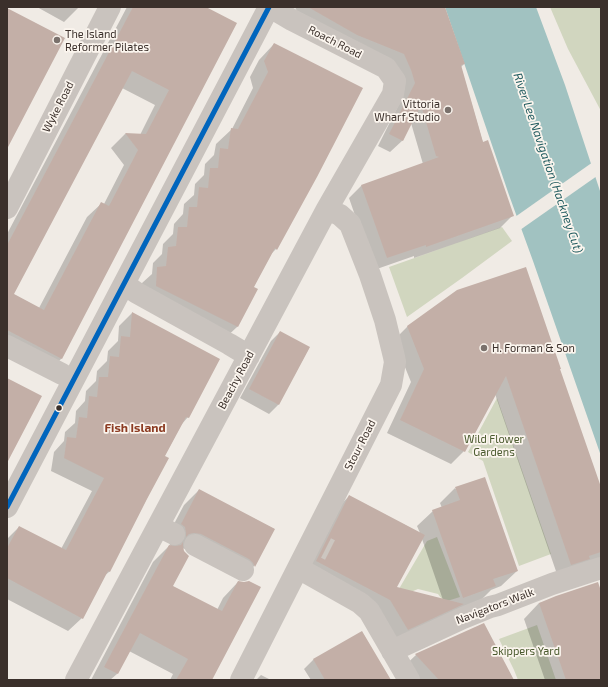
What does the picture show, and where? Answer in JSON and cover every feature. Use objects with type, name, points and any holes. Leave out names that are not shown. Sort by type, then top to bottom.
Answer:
[{"type":"street","name":"Wyke Road","points":[[7,208],[110,7]]},
{"type":"street","name":"Roach Road","points":[[270,7],[292,20],[386,68],[395,81]]},
{"type":"street","points":[[7,507],[130,289],[256,30],[270,7]]},
{"type":"street","name":"Beachy Road","points":[[76,680],[166,530],[249,356],[327,209],[393,94],[395,81]]},
{"type":"street","name":"Stour Road","points":[[241,680],[298,568],[319,544],[391,385],[395,362],[392,344],[370,275],[350,224],[340,215],[327,209]]},
{"type":"street","points":[[130,289],[249,356]]},
{"type":"street","points":[[7,346],[62,374]]},
{"type":"street","points":[[195,545],[243,570]]},
{"type":"street","points":[[298,568],[360,603],[369,611],[409,680]]},
{"type":"street","name":"Navigators Walk","points":[[392,651],[490,607],[601,568]]},
{"type":"green space","points":[[550,7],[601,7],[601,111],[568,49]]},
{"type":"green space","points":[[502,227],[512,241],[407,317],[389,267]]},
{"type":"green space","name":"Wild Flower Gardens","points":[[497,398],[551,554],[519,566],[483,461],[468,452]]},
{"type":"green space","points":[[437,537],[460,597],[444,602],[438,594],[418,589],[401,596],[396,594],[427,541]]},
{"type":"green space","name":"Skippers Yard","points":[[537,625],[556,680],[518,680],[499,639]]},
{"type":"water","name":"River Lee Navigation (Hackney Cut)","points":[[445,7],[536,7],[565,85],[601,194],[601,456],[509,195]]},
{"type":"pier","points":[[593,162],[597,176],[520,230],[515,217]]},
{"type":"building","points":[[133,7],[206,7],[237,23],[62,359],[7,330],[7,245]],"holes":[[[132,71],[169,90],[146,134],[125,133],[138,150],[109,206],[101,202],[44,310],[14,294]]]},
{"type":"building","points":[[308,7],[445,7],[465,64],[461,65],[483,142],[488,140],[514,216],[426,247],[426,245],[387,258],[361,185],[439,157],[436,156],[421,105],[403,141],[389,134],[415,83],[404,54],[357,35]]},
{"type":"building","points":[[7,8],[65,38],[7,149]]},
{"type":"building","points":[[274,43],[363,88],[317,177],[277,250],[275,248],[254,287],[258,289],[238,327],[156,286],[157,267],[166,266],[168,247],[176,246],[178,227],[187,227],[189,207],[197,207],[199,187],[208,188],[210,168],[218,168],[220,148],[228,149],[231,128],[238,129],[268,72],[264,61]]},
{"type":"building","name":"H. Forman & Son","points":[[526,267],[601,487],[601,552],[589,556],[590,559],[571,565],[506,376],[465,452],[400,420],[424,369],[407,326],[457,290]]},
{"type":"building","points":[[132,312],[220,359],[189,418],[186,417],[165,456],[169,458],[110,572],[108,571],[83,619],[7,578],[7,548],[19,526],[66,550],[104,478],[64,458],[67,437],[76,438],[79,417],[87,418],[89,396],[97,397],[99,377],[108,377],[110,356],[119,357],[121,336],[130,337]]},
{"type":"building","points":[[280,331],[310,347],[279,405],[249,389]]},
{"type":"building","points":[[7,378],[42,396],[7,463]]},
{"type":"building","points":[[485,477],[518,571],[493,579],[496,586],[463,598],[432,510],[460,500],[455,487]]},
{"type":"building","points":[[199,489],[275,529],[255,567],[249,559],[201,534],[189,534],[186,537],[185,527],[181,524]]},
{"type":"building","points":[[349,495],[425,535],[397,587],[464,604],[408,630],[390,600],[316,561]]},
{"type":"building","points":[[183,542],[184,551],[189,556],[173,586],[222,611],[238,581],[249,581],[261,587],[212,680],[176,680],[188,659],[140,633],[118,674],[104,667],[169,545],[181,545]]},
{"type":"building","points":[[598,582],[601,591],[601,680],[566,680],[539,603]]},
{"type":"building","points":[[484,623],[514,680],[439,680],[415,654]]},
{"type":"building","points":[[362,631],[391,680],[325,680],[313,659]]},
{"type":"tunnel","points":[[326,548],[330,550]]},
{"type":"transit line","points":[[7,507],[269,7]]},
{"type":"place","name":"The Island Reformer Pilates","points":[[57,40]]},
{"type":"place","name":"Vittoria Wharf Studio","points":[[448,110]]},
{"type":"place","name":"H. Forman & Son","points":[[484,348]]},
{"type":"district","name":"Fish Island","points":[[135,428]]}]
